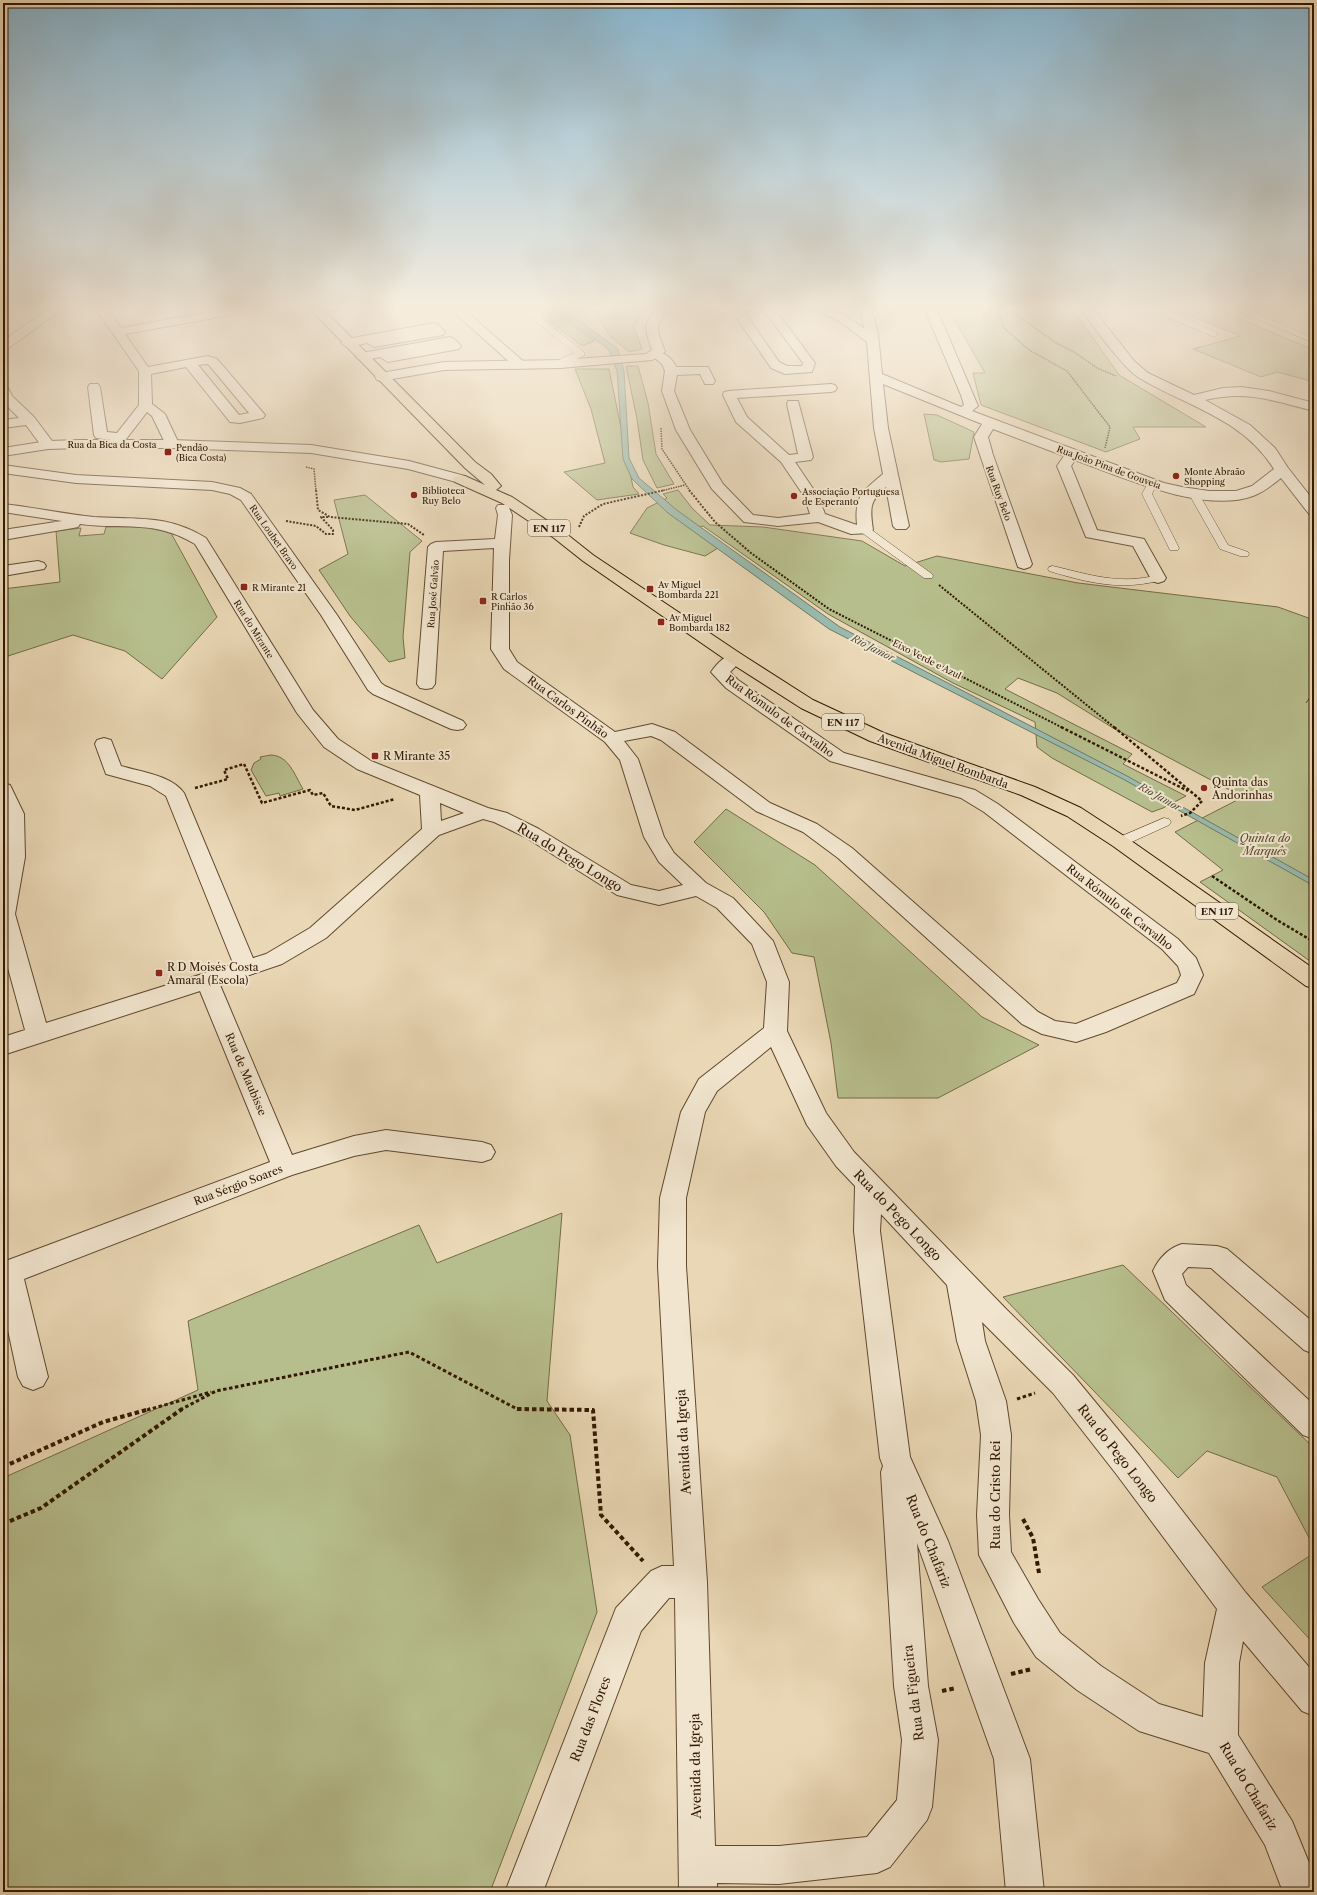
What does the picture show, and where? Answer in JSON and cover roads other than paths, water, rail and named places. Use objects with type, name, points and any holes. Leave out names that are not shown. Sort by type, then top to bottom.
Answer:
[{"type":"main road","name":"Avenida Miguel Bombarda","points":[[398,393],[470,465],[486,477],[505,504]]},
{"type":"main road","points":[[455,481],[470,472],[470,465]]},
{"type":"main road","name":"Avenida Miguel Bombarda","points":[[455,481],[505,504],[797,698],[857,729],[902,747],[1048,799],[1074,812],[1120,842]]},
{"type":"main road","name":"EN 117","points":[[1120,842],[1314,980]]},
{"type":"street","points":[[95,393],[101,435],[118,440],[142,409],[143,393]]},
{"type":"street","points":[[214,393],[235,419],[258,415],[240,393]]},
{"type":"street","points":[[669,393],[683,430],[716,486],[749,519],[778,522],[819,517],[851,529],[865,530],[863,512],[868,494],[891,475]]},
{"type":"street","points":[[752,393],[729,395],[741,418],[786,459],[811,496],[819,517]]},
{"type":"street","name":"Rua João Pina de Gouveia","points":[[879,395],[897,393]]},
{"type":"street","name":"Rua João Pina de Gouveia","points":[[917,393],[989,423],[1152,483],[1194,494],[1214,496],[1240,495],[1256,490],[1282,470]]},
{"type":"street","points":[[962,412],[971,406],[967,393]]},
{"type":"street","points":[[1180,393],[1245,428],[1270,451],[1282,470],[1309,499],[1314,511]]},
{"type":"street","points":[[1193,400],[1218,393]]},
{"type":"street","points":[[1261,393],[1314,408]]},
{"type":"street","points":[[879,395],[881,428],[901,526]]},
{"type":"street","points":[[4,396],[29,420],[48,445]]},
{"type":"street","points":[[786,459],[814,474],[793,404]]},
{"type":"street","points":[[142,409],[158,414],[172,444]]},
{"type":"street","points":[[3,424],[29,420]]},
{"type":"street","name":"Rua Ruy Belo","points":[[989,423],[981,437],[1024,564]]},
{"type":"street","name":"Rua da Bica da Costa","points":[[3,452],[48,445],[118,440],[172,444],[311,449],[409,464],[455,481]]},
{"type":"street","name":"Rua da Bica da Costa","points":[[269,448],[386,465],[455,481]]},
{"type":"street","points":[[1074,454],[1067,460],[1064,466],[1091,534],[1139,542],[1158,578]]},
{"type":"street","name":"Rua Loubet Bravo","points":[[3,469],[76,479],[212,486],[235,491],[246,497],[329,615],[374,686],[379,690],[457,725]]},
{"type":"street","name":"Rua Carlos Pinhão","points":[[505,504],[502,543],[500,649],[510,666],[612,738],[629,759],[654,837],[666,857],[699,888]]},
{"type":"street","name":"Rua do Mirante","points":[[3,508],[29,510],[94,520],[144,522],[172,525],[187,531],[200,541],[306,712],[331,743],[364,765],[482,813]]},
{"type":"street","points":[[3,534],[18,530],[31,523],[35,516],[29,510]]},
{"type":"street","points":[[3,534],[94,520]]},
{"type":"street","name":"Rua José Galvão","points":[[426,684],[436,547],[502,543]]},
{"type":"street","points":[[3,571],[38,566]]},
{"type":"street","name":"Rua Rómulo de Carvalho","points":[[612,738],[652,730],[668,736],[763,807],[810,828],[845,853],[1030,1018],[1050,1028],[1076,1033],[1098,1026],[1186,988],[1192,974],[1188,963],[1170,944],[992,808],[968,794],[837,757],[732,684],[720,672],[735,658]]},
{"type":"street","points":[[104,744],[113,770],[157,782],[174,793],[246,968]]},
{"type":"street","points":[[3,789],[14,814],[3,914],[38,1035]]},
{"type":"street","points":[[427,791],[432,831]]},
{"type":"street","points":[[3,1046],[274,959],[318,933],[432,831],[482,813]]},
{"type":"street","name":"Rua do Pego Longo","points":[[482,813],[500,818],[532,833],[624,890],[659,898],[699,888],[725,903],[762,941],[778,982],[775,1031],[816,1118],[845,1159],[996,1318],[1063,1384],[1128,1465],[1234,1605],[1314,1699]]},
{"type":"street","name":"Rua de Maubisse","points":[[207,981],[285,1167]]},
{"type":"street","name":"Avenida da Igreja","points":[[698,1878],[677,1582],[672,1266],[673,1198],[693,1112],[708,1085],[775,1031]]},
{"type":"street","name":"Rua Sérgio Soares","points":[[6,1273],[285,1167],[354,1146],[386,1140],[482,1152]]},
{"type":"street","name":"Rua do Chafariz","points":[[868,1183],[867,1231],[895,1458],[932,1541],[1012,1759],[1025,1892]]},
{"type":"street","points":[[1314,1341],[1217,1257],[1182,1255],[1167,1271],[1175,1292],[1314,1425]]},
{"type":"street","points":[[6,1273],[33,1377]]},
{"type":"street","name":"Rua do Cristo Rei","points":[[960,1280],[971,1341],[992,1408],[996,1435],[993,1515],[995,1555],[1048,1645],[1089,1678],[1150,1719],[1220,1739]]},
{"type":"street","name":"Rua da Figueira","points":[[698,1878],[779,1865],[877,1854],[914,1807],[920,1740],[911,1686],[895,1458]]},
{"type":"street","name":"Rua das Flores","points":[[524,1892],[628,1620],[677,1582]]},
{"type":"street","name":"Rua do Chafariz","points":[[1234,1605],[1222,1663],[1220,1739],[1279,1834],[1302,1892]]},
{"type":"lane","points":[[1152,483],[1147,494],[1174,548]]},
{"type":"lane","points":[[1194,494],[1224,547],[1244,554]]},
{"type":"lane","points":[[865,530],[928,576]]},
{"type":"lane","points":[[1053,568],[1095,581],[1143,583],[1158,578]]},
{"type":"lane","points":[[1120,842],[1164,822]]},
{"type":"water","name":"Rio Jamor","points":[[619,393],[625,393],[629,458],[639,478],[678,511],[840,627],[1127,776],[1314,880],[1314,886],[1123,779],[829,629],[668,513],[632,479],[623,459]]},
{"type":"place","name":"Pendão (Bica Costa)","points":[[168,452]]},
{"type":"place","name":"Monte Abraão Shopping","points":[[1176,476]]},
{"type":"place","name":"Biblioteca Ruy Belo","points":[[414,495]]},
{"type":"place","name":"Associação Portuguesa de Esperanto","points":[[794,496]]},
{"type":"place","name":"R Mirante 21","points":[[244,587]]},
{"type":"place","name":"Av Miguel Bombarda 221","points":[[650,589]]},
{"type":"place","name":"R Carlos Pinhão 36","points":[[483,601]]},
{"type":"place","name":"Av Miguel Bombarda 182","points":[[661,622]]},
{"type":"place","name":"R Mirante 35","points":[[375,756]]},
{"type":"place","name":"Quinta das Andorinhas","points":[[1204,788]]},
{"type":"place","name":"R D Moisés Costa Amaral (Escola)","points":[[159,973]]},
{"type":"park label","name":"Quinta do Marquês","points":[[1265,844]]}]
